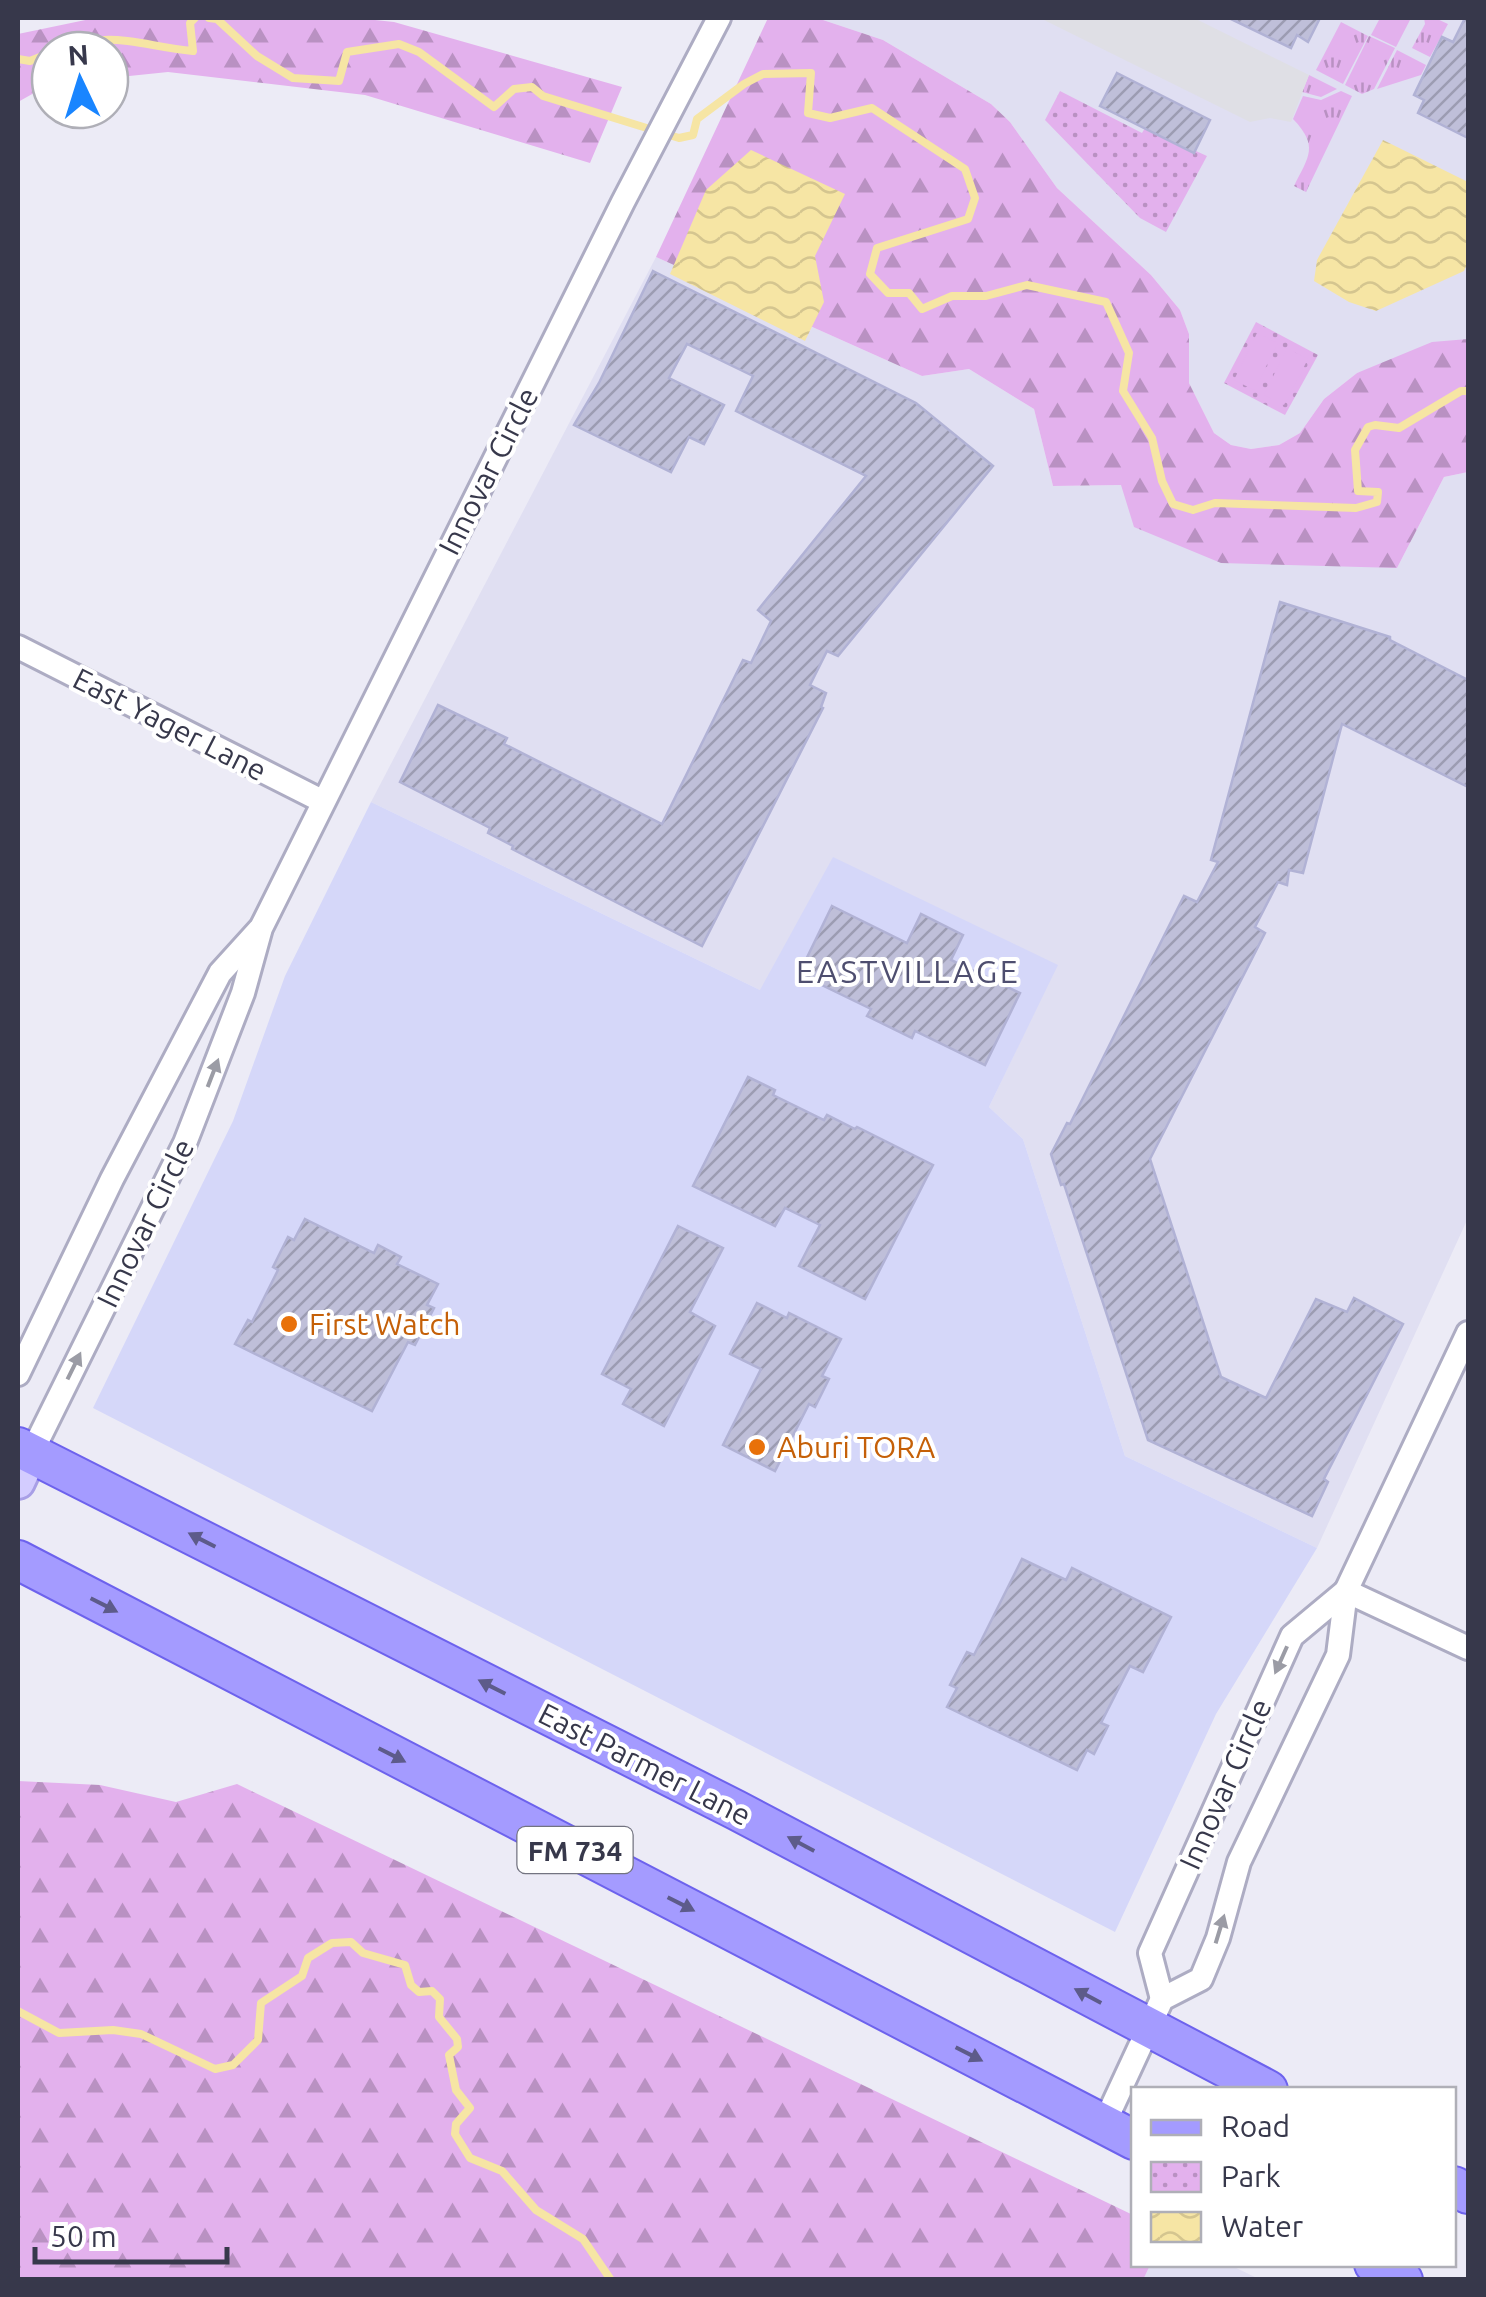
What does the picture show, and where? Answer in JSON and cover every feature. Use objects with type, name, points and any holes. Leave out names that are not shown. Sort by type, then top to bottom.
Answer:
[{"type":"main road","name":"East Parmer Lane","points":[[22,1461],[1155,2014],[1264,2087]]},
{"type":"main road","name":"FM 734","points":[[18,1560],[1119,2132]]},
{"type":"main road","points":[[1379,2267],[1403,2280]]},
{"type":"street","name":"Innovar Circle","points":[[22,1461],[186,1144],[243,993],[262,928],[322,801],[719,18]]},
{"type":"street","name":"East Yager Lane","points":[[18,647],[322,801]]},
{"type":"street","name":"Innovar Circle","points":[[18,1374],[112,1180],[220,973],[262,928]]},
{"type":"street","name":"Innovar Circle","points":[[1155,2014],[1202,1979],[1239,1862],[1338,1655],[1346,1591],[1468,1333]]},
{"type":"street","name":"Innovar Circle","points":[[1155,2014],[1150,1953],[1292,1636],[1346,1591]]},
{"type":"street","points":[[1346,1591],[1468,1648]]},
{"type":"street","points":[[1133,2087],[1155,2014]]},
{"type":"street","points":[[1119,2132],[1131,2093]]},
{"type":"shaded area","points":[[817,18],[1468,18],[1468,339],[1357,373],[1324,399],[1300,433],[1279,445],[1251,449],[1231,445],[1214,433],[1189,383],[1189,334],[1180,310],[1151,275],[1057,188],[1010,122],[991,104],[883,40]]},
{"type":"shaded area","points":[[1040,18],[1194,18],[1309,75],[1291,122],[1270,118],[1250,122]]},
{"type":"shaded area","points":[[656,257],[922,376],[969,369],[1034,409],[1053,486],[1121,485],[1397,568],[1444,477],[1468,472],[1468,1218],[1317,1548],[1125,1456],[1023,1139],[989,1107],[1057,965],[760,990],[371,802]]},
{"type":"shaded area","points":[[371,802],[760,990],[833,857],[1058,965],[989,1107],[1023,1139],[1125,1456],[1317,1548],[1216,1714],[1115,1932],[93,1408],[233,1121],[285,976]]},
{"type":"shaded area","points":[[1149,2267],[1234,2267],[1259,2279],[1143,2280]]},
{"type":"green space","points":[[95,18],[356,18],[394,22],[622,87],[590,163],[365,95],[168,72],[130,76],[130,30],[37,30]]},
{"type":"green space","points":[[768,18],[817,18],[883,40],[991,104],[1010,122],[1057,188],[1151,275],[1180,310],[1189,334],[1189,383],[1214,433],[1231,445],[1251,449],[1279,445],[1300,433],[1324,399],[1357,373],[1432,342],[1468,339],[1468,472],[1444,477],[1397,568],[1221,563],[1134,527],[1121,485],[1053,486],[1034,409],[969,369],[922,376],[656,257]]},
{"type":"green space","points":[[1380,18],[1411,18],[1396,47],[1371,35]]},
{"type":"green space","points":[[1424,18],[1448,24],[1430,57],[1412,48],[1425,24]]},
{"type":"green space","points":[[1341,22],[1368,36],[1343,84],[1316,70]]},
{"type":"green space","points":[[30,32],[30,95],[18,102],[18,34]]},
{"type":"green space","points":[[1369,36],[1395,48],[1374,89],[1362,94],[1345,85]]},
{"type":"green space","points":[[1397,50],[1426,65],[1421,75],[1377,89]]},
{"type":"green space","points":[[1309,75],[1337,89],[1321,97],[1302,92]]},
{"type":"green space","points":[[1060,91],[1142,133],[1145,128],[1207,156],[1166,232],[1140,218],[1045,120]]},
{"type":"green space","points":[[1341,91],[1352,96],[1306,192],[1294,186],[1307,159],[1309,144],[1293,119],[1303,96],[1321,100]]},
{"type":"green space","points":[[1256,322],[1318,355],[1285,415],[1224,383]]},
{"type":"green space","points":[[1257,333],[1278,343],[1254,390],[1234,380]]},
{"type":"green space","points":[[1287,348],[1308,359],[1284,405],[1264,395]]},
{"type":"green space","points":[[18,1781],[100,1785],[176,1802],[237,1784],[1131,2214],[1131,2267],[1149,2267],[1143,2280],[18,2279]]},
{"type":"water","points":[[1383,140],[1468,182],[1468,262],[1464,271],[1376,311],[1349,302],[1314,281],[1317,260]]},
{"type":"water","points":[[751,150],[845,194],[815,256],[824,302],[805,341],[670,274],[706,190]]},
{"type":"building","points":[[1229,18],[1320,18],[1308,42],[1297,35],[1291,48]]},
{"type":"building","points":[[1465,18],[1468,138],[1418,113],[1424,100],[1414,95],[1442,37],[1453,42]]},
{"type":"building","points":[[1117,73],[1210,120],[1194,153],[1100,106]]},
{"type":"building","points":[[653,271],[916,403],[993,466],[838,656],[827,651],[810,685],[826,693],[823,708],[702,946],[512,849],[513,846],[488,833],[490,828],[400,782],[438,705],[507,738],[504,744],[662,824],[743,660],[751,663],[771,621],[758,610],[866,476],[736,411],[753,376],[687,344],[669,378],[724,405],[704,444],[689,437],[671,472],[574,425],[599,383]]},
{"type":"building","points":[[1280,602],[1390,637],[1468,680],[1468,787],[1342,724],[1303,873],[1289,870],[1287,885],[1278,882],[1255,927],[1265,933],[1150,1159],[1221,1377],[1266,1398],[1316,1299],[1347,1312],[1354,1298],[1403,1324],[1324,1479],[1328,1482],[1312,1516],[1148,1440],[1051,1154],[1067,1123],[1070,1124],[1184,896],[1197,902],[1218,862],[1211,860]]},
{"type":"building","points":[[832,906],[907,943],[921,914],[963,935],[951,960],[1020,993],[985,1065],[915,1031],[912,1038],[867,1016],[871,1009],[799,974]]},
{"type":"building","points":[[748,1077],[775,1090],[773,1095],[824,1120],[827,1115],[857,1127],[933,1165],[865,1299],[799,1266],[820,1225],[785,1208],[775,1226],[693,1186]]},
{"type":"building","points":[[305,1219],[374,1253],[378,1245],[401,1257],[397,1264],[438,1284],[427,1305],[434,1308],[415,1345],[408,1342],[372,1411],[235,1344],[248,1320],[252,1322],[278,1270],[273,1267],[288,1237],[294,1240]]},
{"type":"building","points":[[678,1226],[723,1248],[690,1312],[715,1326],[664,1426],[623,1404],[631,1389],[602,1374]]},
{"type":"building","points":[[757,1303],[787,1318],[789,1313],[841,1339],[822,1376],[829,1379],[815,1407],[809,1404],[775,1471],[723,1445],[761,1369],[730,1354]]},
{"type":"building","points":[[1022,1559],[1066,1580],[1072,1568],[1171,1617],[1143,1672],[1130,1666],[1101,1723],[1108,1726],[1094,1754],[1087,1750],[1077,1770],[947,1707],[957,1688],[950,1685],[967,1652],[974,1655]]},
{"type":"waterway","points":[[130,42],[193,51],[190,23],[195,18]]},
{"type":"waterway","points":[[209,18],[217,19],[257,56],[293,78],[339,81],[347,52],[399,44],[419,52],[494,107],[514,89],[532,87],[543,96],[679,138],[693,135],[697,119],[763,74],[811,73],[808,113],[830,118],[872,108],[965,169],[975,198],[968,219],[877,248],[870,274],[888,293],[909,293],[922,309],[952,296],[986,296],[1027,285],[1106,302],[1129,353],[1123,391],[1152,438],[1162,481],[1173,504],[1193,510],[1215,503],[1356,508],[1377,502],[1378,492],[1358,491],[1355,450],[1368,427],[1399,428],[1461,391],[1468,391]]},
{"type":"waterway","points":[[18,59],[30,61]]},
{"type":"waterway","points":[[18,2011],[59,2033],[113,2030],[141,2034],[215,2069],[233,2065],[258,2040],[261,2003],[302,1976],[308,1958],[332,1943],[351,1942],[363,1953],[405,1965],[411,1985],[419,1992],[432,1991],[440,1999],[439,2017],[457,2039],[458,2047],[449,2055],[456,2090],[470,2108],[456,2124],[455,2134],[470,2158],[502,2171],[536,2210],[583,2239],[611,2280]]},
{"type":"place","name":"First Watch","points":[[289,1324]]},
{"type":"place","name":"Aburi TORA","points":[[757,1447]]},
{"type":"district","name":"EASTVILLAGE","points":[[908,971]]}]
